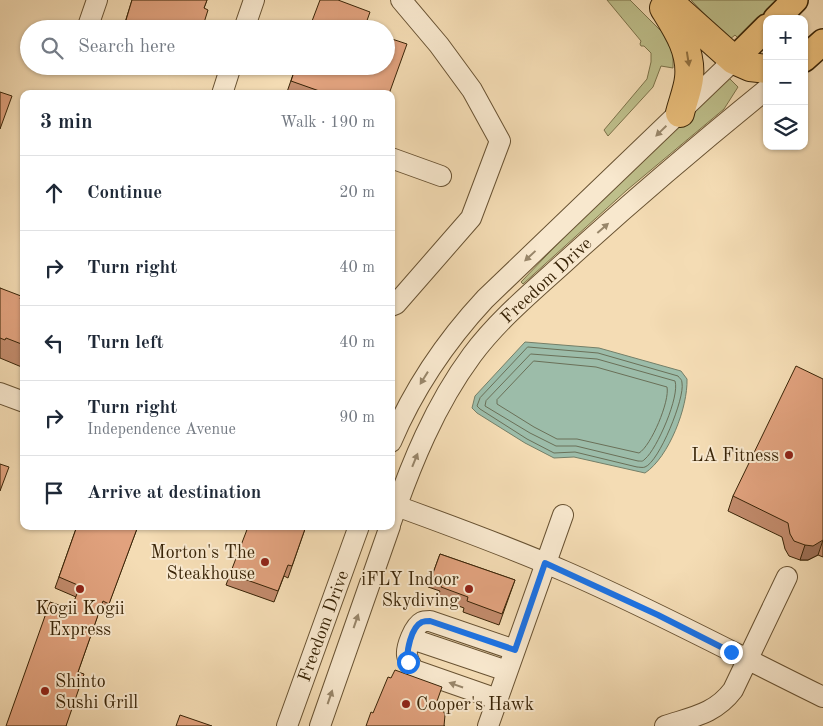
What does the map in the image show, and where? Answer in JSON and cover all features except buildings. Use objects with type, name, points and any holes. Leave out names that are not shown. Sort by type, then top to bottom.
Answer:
[{"type":"highway","points":[[660,0],[686,47],[689,79],[680,113]]},
{"type":"highway","points":[[667,0],[734,60],[750,67],[763,69]]},
{"type":"main road","points":[[780,15],[795,0]]},
{"type":"main road","name":"Freedom Drive","points":[[734,60],[763,31]]},
{"type":"main road","points":[[808,55],[823,42]]},
{"type":"street","points":[[90,20],[97,0]]},
{"type":"street","points":[[247,20],[254,0]]},
{"type":"street","points":[[395,304],[471,218],[500,141],[472,90],[439,45],[401,0]]},
{"type":"street","name":"Freedom Drive","points":[[395,434],[417,388],[460,325],[734,60]]},
{"type":"street","points":[[223,90],[228,75]]},
{"type":"street","name":"Freedom Drive","points":[[395,506],[437,412],[456,378],[490,333],[512,310],[602,228],[763,93]]},
{"type":"street","points":[[395,159],[441,176]]},
{"type":"street","points":[[0,393],[20,400]]},
{"type":"street","points":[[395,510],[429,517],[545,563],[658,615],[823,697]]},
{"type":"street","points":[[488,726],[563,515]]},
{"type":"street","name":"Freedom Drive","points":[[288,726],[358,530]]},
{"type":"street","name":"Freedom Drive","points":[[320,726],[389,530]]},
{"type":"street","points":[[664,726],[706,713],[718,706],[733,690],[787,577]]},
{"type":"street","points":[[497,699],[414,670],[408,662],[407,653],[416,628],[422,622],[430,621],[515,650]]},
{"type":"street","points":[[412,639],[508,671]]},
{"type":"green space","points":[[607,0],[630,0],[668,38],[673,60],[673,68],[661,66],[653,87],[608,136],[604,130],[647,79],[651,53],[644,46],[641,46],[641,41]]},
{"type":"green space","points":[[691,0],[779,0],[739,39],[735,35],[729,40]]},
{"type":"green space","points":[[729,78],[738,87],[724,109],[627,190],[523,284],[521,282],[569,232]]},
{"type":"water","points":[[525,342],[599,348],[681,371],[687,379],[684,403],[669,444],[654,466],[645,473],[574,457],[554,458],[525,443],[477,413],[472,408],[475,396]]},
{"type":"place","name":"LA Fitness","points":[[789,455]]},
{"type":"place","name":"Morton's The Steakhouse","points":[[265,562]]},
{"type":"place","name":"Kogii Kogii Express","points":[[80,589]]},
{"type":"place","name":"iFLY Indoor Skydiving","points":[[469,589]]},
{"type":"place","name":"Shinto Sushi Grill","points":[[45,691]]},
{"type":"place","name":"Cooper's Hawk","points":[[406,704]]},
{"type":"route","points":[[408,662],[407,653],[416,628],[422,622],[430,621],[515,650],[545,563],[564,570],[731,652]]}]
